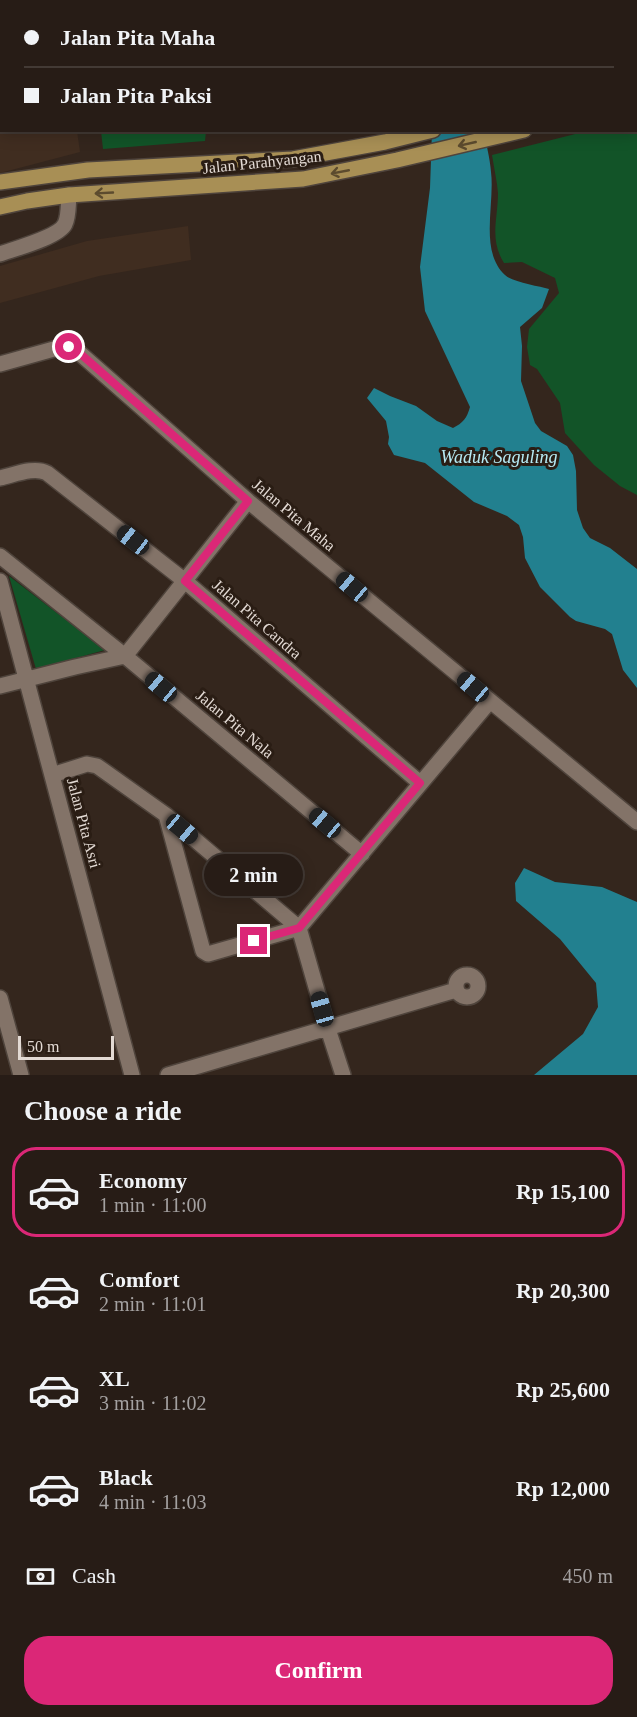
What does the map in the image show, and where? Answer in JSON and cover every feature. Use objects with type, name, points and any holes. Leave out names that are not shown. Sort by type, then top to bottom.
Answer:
[{"type":"main road","name":"Jalan Parahyangan","points":[[0,182],[88,170],[293,159],[425,132]]},
{"type":"main road","name":"Jalan Parahyangan","points":[[0,207],[69,195],[303,179],[516,132]]},
{"type":"main road","points":[[136,168],[136,191]]},
{"type":"street","points":[[0,254],[61,230],[66,223],[69,195]]},
{"type":"street","name":"Jalan Pita Maha","points":[[0,364],[61,347],[75,349],[248,501],[637,822]]},
{"type":"street","name":"Jalan Pita Candra","points":[[0,478],[35,470],[47,472],[185,581],[420,783]]},
{"type":"street","points":[[0,686],[125,656],[248,501]]},
{"type":"street","name":"Jalan Pita Nala","points":[[0,556],[125,656],[362,854]]},
{"type":"street","name":"Jalan Pita Asri","points":[[0,581],[132,1075]]},
{"type":"street","points":[[166,815],[203,951],[208,954],[299,928],[490,701]]},
{"type":"street","points":[[52,775],[92,764],[166,815],[299,928],[343,1075]]},
{"type":"street","points":[[168,1075],[456,990]]},
{"type":"street","points":[[0,998],[21,1075]]},
{"type":"shaded area","points":[[0,132],[77,132],[80,152],[0,173]]},
{"type":"shaded area","points":[[188,226],[191,260],[99,276],[0,303],[0,266],[87,241]]},
{"type":"green space","points":[[101,132],[206,132],[205,141],[103,149]]},
{"type":"green space","points":[[583,132],[637,132],[637,495],[620,486],[594,465],[565,433],[560,403],[537,369],[530,365],[527,347],[529,329],[559,293],[555,278],[522,262],[504,263],[499,254],[495,229],[498,193],[492,155]]},
{"type":"green space","points":[[9,576],[105,650],[36,669]]},
{"type":"water","name":"Waduk Saguling","points":[[432,132],[484,132],[492,185],[490,240],[492,253],[497,265],[508,277],[549,289],[542,308],[520,327],[521,381],[535,423],[541,431],[567,446],[573,455],[576,471],[577,510],[583,528],[590,538],[610,548],[637,569],[637,688],[623,670],[612,634],[605,629],[576,621],[540,587],[525,558],[519,525],[507,516],[474,502],[425,463],[394,455],[388,444],[386,421],[367,398],[374,388],[416,406],[437,421],[453,428],[464,420],[470,407],[425,311],[420,267],[430,188]]},
{"type":"water","points":[[524,868],[555,882],[602,887],[637,902],[637,1075],[534,1075],[583,1034],[598,1007],[596,983],[560,939],[516,901],[515,883]]},
{"type":"route","points":[[69,347],[75,349],[248,501],[185,581],[420,783],[299,928],[254,941]]}]
